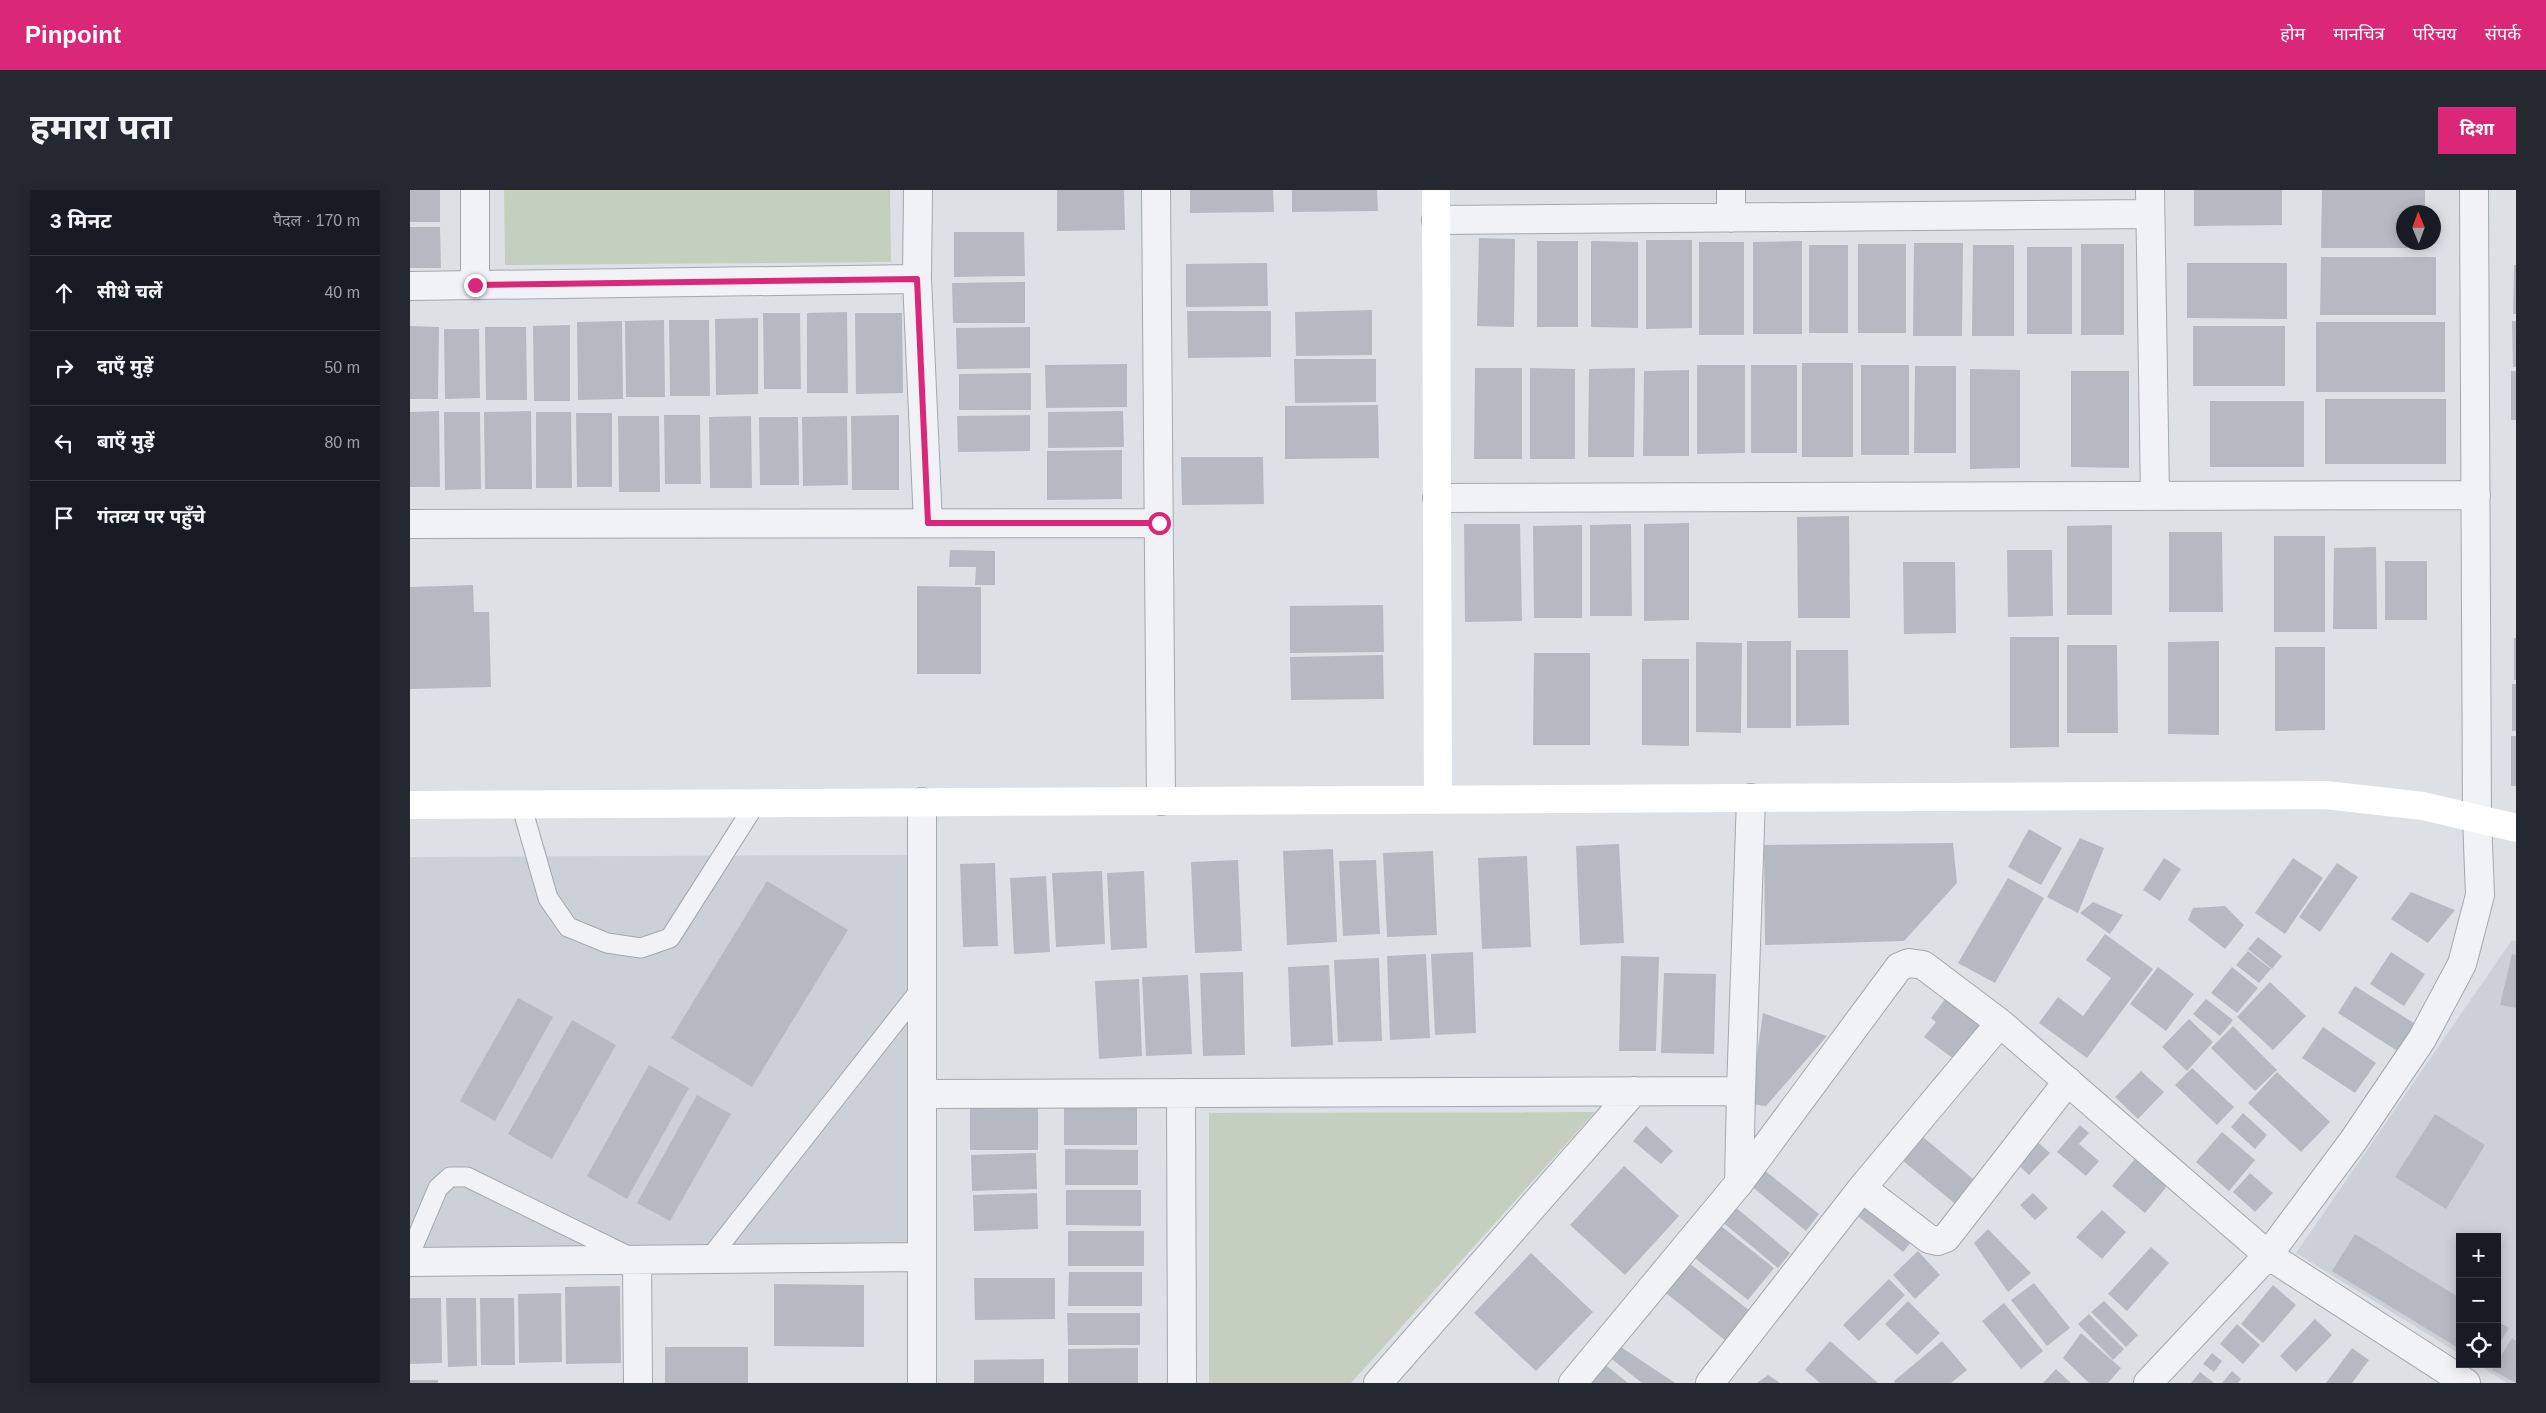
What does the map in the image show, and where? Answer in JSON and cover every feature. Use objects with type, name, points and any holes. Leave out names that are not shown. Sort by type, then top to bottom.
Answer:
[{"type":"street","points":[[475,285],[476,190]]},
{"type":"street","points":[[918,190],[917,279],[928,523]]},
{"type":"street","points":[[1156,190],[1161,801]]},
{"type":"street","points":[[1436,190],[1438,799]]},
{"type":"street","points":[[1731,190],[1731,218]]},
{"type":"street","points":[[2148,1383],[2268,1255],[2352,1141],[2422,1039],[2462,964],[2480,896],[2477,819],[2474,190]]},
{"type":"street","points":[[1436,220],[1731,218],[2150,202],[2155,496]]},
{"type":"street","points":[[410,286],[917,279]]},
{"type":"street","points":[[1437,498],[2476,495]]},
{"type":"street","points":[[410,524],[1159,523]]},
{"type":"street","points":[[410,805],[2326,796],[2423,806],[2516,828]]},
{"type":"street","points":[[1739,1183],[1751,798]]},
{"type":"street","points":[[922,802],[922,1383]]},
{"type":"street","points":[[1573,1383],[1739,1183],[1899,967],[1910,963],[1923,965],[2000,1023],[2268,1255],[2466,1383]]},
{"type":"street","points":[[1710,1383],[1862,1188],[2000,1023]]},
{"type":"street","points":[[1862,1188],[1929,1239],[1938,1241],[1946,1238],[2068,1081]]},
{"type":"street","points":[[922,1094],[1741,1090]]},
{"type":"street","points":[[1378,1383],[1634,1091]]},
{"type":"street","points":[[1181,1093],[1182,1383]]},
{"type":"street","points":[[410,1262],[922,1257]]},
{"type":"street","points":[[637,1260],[638,1383]]},
{"type":"lane","points":[[521,804],[548,898],[568,926],[607,943],[641,948],[670,938],[756,803]]},
{"type":"lane","points":[[709,1259],[921,989]]},
{"type":"lane","points":[[410,1254],[438,1188],[450,1178],[467,1177],[637,1260]]},
{"type":"shaded area","points":[[912,855],[912,1251],[410,1255],[410,857]]},
{"type":"shaded area","points":[[2512,940],[2516,941],[2516,1383],[2507,1383],[2483,1368],[2501,1368],[2501,1233],[2456,1233],[2456,1352],[2296,1253]]},
{"type":"green space","points":[[504,190],[890,190],[891,262],[505,265]]},
{"type":"green space","points":[[1595,1112],[1351,1383],[1209,1383],[1209,1113]]},
{"type":"building","points":[[410,190],[440,190],[440,222],[410,222]]},
{"type":"building","points":[[1057,190],[1124,190],[1125,230],[1057,231]]},
{"type":"building","points":[[1190,190],[1273,190],[1274,212],[1190,213]]},
{"type":"building","points":[[1292,190],[1377,190],[1378,211],[1292,212]]},
{"type":"building","points":[[2194,190],[2282,190],[2282,225],[2194,226]]},
{"type":"building","points":[[2322,190],[2425,190],[2425,205],[2396,205],[2396,248],[2321,248]]},
{"type":"building","points":[[410,227],[440,227],[441,268],[410,268]]},
{"type":"building","points":[[954,232],[1024,232],[1025,276],[954,277]]},
{"type":"building","points":[[1479,238],[1515,239],[1514,327],[1477,326]]},
{"type":"building","points":[[1646,240],[1692,240],[1692,328],[1646,329]]},
{"type":"building","points":[[1537,241],[1578,241],[1578,327],[1537,327]]},
{"type":"building","points":[[1591,241],[1638,242],[1638,328],[1591,327]]},
{"type":"building","points":[[1802,241],[1802,334],[1753,334],[1753,242]]},
{"type":"building","points":[[1699,242],[1744,242],[1744,335],[1699,335]]},
{"type":"building","points":[[1914,243],[1963,243],[1962,336],[1913,336]]},
{"type":"building","points":[[1858,244],[1906,244],[1906,333],[1858,333]]},
{"type":"building","points":[[2081,244],[2124,244],[2124,335],[2081,335]]},
{"type":"building","points":[[1809,245],[1848,245],[1848,333],[1809,333]]},
{"type":"building","points":[[1973,245],[2014,245],[2014,336],[1972,336]]},
{"type":"building","points":[[2027,247],[2072,247],[2072,334],[2027,334]]},
{"type":"building","points":[[2321,257],[2436,257],[2436,315],[2320,315]]},
{"type":"building","points":[[1267,263],[1268,306],[1186,307],[1186,264]]},
{"type":"building","points":[[2187,263],[2287,263],[2287,319],[2187,318]]},
{"type":"building","points":[[2514,265],[2516,265],[2516,314],[2513,314]]},
{"type":"building","points":[[1025,282],[1025,323],[953,323],[952,283]]},
{"type":"building","points":[[1372,310],[1372,355],[1296,356],[1295,312]]},
{"type":"building","points":[[1187,311],[1271,311],[1271,357],[1188,358]]},
{"type":"building","points":[[847,312],[848,393],[807,393],[807,313]]},
{"type":"building","points":[[763,313],[800,313],[801,389],[764,389]]},
{"type":"building","points":[[855,313],[902,313],[903,393],[856,394]]},
{"type":"building","points":[[758,318],[758,394],[716,395],[715,319]]},
{"type":"building","points":[[664,320],[665,397],[626,397],[625,321]]},
{"type":"building","points":[[669,320],[709,320],[710,396],[670,396]]},
{"type":"building","points":[[622,321],[623,399],[578,400],[577,322]]},
{"type":"building","points":[[2512,321],[2516,321],[2516,367],[2513,367]]},
{"type":"building","points":[[2316,322],[2445,322],[2445,392],[2316,392]]},
{"type":"building","points":[[570,325],[570,401],[534,401],[533,326]]},
{"type":"building","points":[[410,326],[439,327],[438,399],[410,399]]},
{"type":"building","points":[[2193,326],[2285,326],[2285,386],[2193,386]]},
{"type":"building","points":[[485,327],[526,327],[527,400],[486,400]]},
{"type":"building","points":[[1030,327],[1030,368],[957,369],[956,328]]},
{"type":"building","points":[[444,329],[479,329],[480,398],[445,399]]},
{"type":"building","points":[[1294,359],[1376,359],[1376,402],[1295,403]]},
{"type":"building","points":[[1802,363],[1853,363],[1853,457],[1802,457]]},
{"type":"building","points":[[1127,364],[1127,407],[1046,408],[1045,365]]},
{"type":"building","points":[[1697,365],[1745,365],[1745,453],[1697,454]]},
{"type":"building","points":[[1751,365],[1797,365],[1797,453],[1751,453]]},
{"type":"building","points":[[1861,365],[1909,365],[1909,455],[1861,455]]},
{"type":"building","points":[[1915,366],[1956,366],[1956,453],[1914,453]]},
{"type":"building","points":[[1475,368],[1522,368],[1522,459],[1474,459]]},
{"type":"building","points":[[1530,368],[1575,369],[1575,459],[1530,459]]},
{"type":"building","points":[[1635,368],[1634,457],[1588,457],[1589,369]]},
{"type":"building","points":[[1970,369],[2020,370],[2020,468],[1970,469]]},
{"type":"building","points":[[1689,370],[1689,456],[1643,456],[1644,371]]},
{"type":"building","points":[[2071,371],[2129,371],[2129,468],[2071,467]]},
{"type":"building","points":[[2511,371],[2516,371],[2516,420],[2511,420]]},
{"type":"building","points":[[1031,373],[1031,410],[959,410],[959,374]]},
{"type":"building","points":[[2325,399],[2446,399],[2446,464],[2325,464]]},
{"type":"building","points":[[2210,401],[2304,401],[2304,467],[2210,467]]},
{"type":"building","points":[[1378,405],[1379,458],[1285,459],[1285,406]]},
{"type":"building","points":[[439,411],[440,487],[410,487],[410,412]]},
{"type":"building","points":[[531,411],[532,489],[485,489],[484,412]]},
{"type":"building","points":[[1123,411],[1124,447],[1048,448],[1048,412]]},
{"type":"building","points":[[444,412],[480,412],[481,489],[445,490]]},
{"type":"building","points":[[536,412],[571,412],[572,488],[536,488]]},
{"type":"building","points":[[576,413],[612,413],[612,487],[577,487]]},
{"type":"building","points":[[664,415],[700,415],[701,484],[665,484]]},
{"type":"building","points":[[899,415],[899,490],[852,490],[851,416]]},
{"type":"building","points":[[1030,415],[1030,451],[958,452],[957,416]]},
{"type":"building","points":[[618,416],[659,416],[660,492],[619,492]]},
{"type":"building","points":[[751,416],[752,488],[710,488],[709,417]]},
{"type":"building","points":[[847,416],[848,485],[803,486],[802,417]]},
{"type":"building","points":[[759,417],[798,417],[799,485],[760,485]]},
{"type":"building","points":[[1122,450],[1122,499],[1047,500],[1047,451]]},
{"type":"building","points":[[1181,457],[1263,457],[1264,504],[1182,505]]},
{"type":"building","points":[[1849,516],[1850,618],[1798,618],[1797,517]]},
{"type":"building","points":[[1689,523],[1689,620],[1644,621],[1644,524]]},
{"type":"building","points":[[1464,524],[1520,524],[1522,621],[1465,622]]},
{"type":"building","points":[[1631,524],[1632,616],[1590,616],[1590,525]]},
{"type":"building","points":[[1582,525],[1582,618],[1534,618],[1533,526]]},
{"type":"building","points":[[2112,525],[2112,615],[2067,615],[2067,526]]},
{"type":"building","points":[[2169,532],[2222,532],[2223,612],[2169,612]]},
{"type":"building","points":[[2274,536],[2325,536],[2325,632],[2274,632]]},
{"type":"building","points":[[2376,547],[2377,629],[2333,629],[2334,548]]},
{"type":"building","points":[[950,550],[995,551],[995,585],[975,585],[976,567],[949,567]]},
{"type":"building","points":[[2007,550],[2052,550],[2053,616],[2008,617]]},
{"type":"building","points":[[2385,561],[2427,561],[2427,620],[2385,620]]},
{"type":"building","points":[[1903,562],[1955,562],[1956,633],[1904,634]]},
{"type":"building","points":[[473,585],[474,612],[489,612],[491,687],[410,689],[410,587]]},
{"type":"building","points":[[917,586],[981,587],[981,674],[917,674]]},
{"type":"building","points":[[1383,605],[1384,652],[1290,653],[1290,606]]},
{"type":"building","points":[[2010,637],[2059,637],[2059,747],[2010,748]]},
{"type":"building","points":[[2514,638],[2516,638],[2516,680],[2514,680]]},
{"type":"building","points":[[1747,641],[1791,641],[1791,728],[1747,728]]},
{"type":"building","points":[[2219,641],[2219,735],[2168,734],[2168,642]]},
{"type":"building","points":[[1696,642],[1742,643],[1741,733],[1696,732]]},
{"type":"building","points":[[2067,645],[2117,645],[2118,733],[2067,733]]},
{"type":"building","points":[[2275,647],[2325,647],[2325,730],[2275,731]]},
{"type":"building","points":[[1796,650],[1848,650],[1849,725],[1796,726]]},
{"type":"building","points":[[1534,653],[1590,653],[1590,745],[1533,745]]},
{"type":"building","points":[[1383,655],[1384,699],[1291,700],[1290,657]]},
{"type":"building","points":[[1642,659],[1689,659],[1689,746],[1642,745]]},
{"type":"building","points":[[2512,684],[2516,684],[2516,731],[2512,731]]},
{"type":"building","points":[[2511,736],[2516,736],[2516,786],[2511,786]]},
{"type":"building","points":[[2029,829],[2062,848],[2041,885],[2008,867]]},
{"type":"building","points":[[2080,838],[2104,848],[2078,913],[2047,897]]},
{"type":"building","points":[[1953,843],[1957,883],[1904,941],[1765,945],[1764,845]]},
{"type":"building","points":[[1619,844],[1624,943],[1580,945],[1576,846]]},
{"type":"building","points":[[1333,849],[1337,942],[1287,945],[1283,851]]},
{"type":"building","points":[[1433,851],[1437,935],[1387,937],[1383,853]]},
{"type":"building","points":[[1527,856],[1531,947],[1482,949],[1478,858]]},
{"type":"building","points":[[2164,858],[2181,869],[2160,901],[2143,890]]},
{"type":"building","points":[[2293,858],[2323,878],[2285,934],[2255,913]]},
{"type":"building","points":[[1238,860],[1242,951],[1195,953],[1191,862]]},
{"type":"building","points":[[1376,860],[1380,934],[1343,936],[1339,861]]},
{"type":"building","points":[[995,863],[998,946],[963,947],[960,864]]},
{"type":"building","points":[[2337,863],[2358,877],[2320,932],[2299,917]]},
{"type":"building","points":[[1102,871],[1105,944],[1056,947],[1052,873]]},
{"type":"building","points":[[1144,871],[1147,948],[1111,950],[1107,873]]},
{"type":"building","points":[[1046,876],[1050,952],[1014,954],[1010,878]]},
{"type":"building","points":[[2008,878],[2044,898],[1995,983],[1958,963]]},
{"type":"building","points":[[767,881],[848,930],[752,1087],[671,1038]]},
{"type":"building","points":[[2411,892],[2455,910],[2428,943],[2391,919]]},
{"type":"building","points":[[2093,902],[2123,915],[2110,934],[2080,913]]},
{"type":"building","points":[[2225,906],[2244,925],[2225,949],[2188,920],[2193,908]]},
{"type":"building","points":[[2105,934],[2153,969],[2087,1058],[2039,1023],[2058,997],[2083,1016],[2111,978],[2086,960]]},
{"type":"building","points":[[2258,937],[2282,956],[2272,969],[2248,949]]},
{"type":"building","points":[[2248,951],[2271,969],[2259,983],[2236,965]]},
{"type":"building","points":[[1473,952],[1476,1033],[1435,1035],[1431,954]]},
{"type":"building","points":[[2391,952],[2425,974],[2404,1006],[2370,984]]},
{"type":"building","points":[[1426,954],[1430,1038],[1390,1040],[1387,956]]},
{"type":"building","points":[[2512,954],[2516,955],[2516,1008],[2500,1005]]},
{"type":"building","points":[[1621,956],[1659,957],[1656,1051],[1619,1051]]},
{"type":"building","points":[[1379,958],[1382,1041],[1338,1042],[1334,960]]},
{"type":"building","points":[[1329,965],[1333,1045],[1291,1047],[1288,967]]},
{"type":"building","points":[[2158,967],[2194,994],[2166,1031],[2130,1004]]},
{"type":"building","points":[[2232,967],[2258,988],[2237,1013],[2211,993]]},
{"type":"building","points":[[1243,972],[1245,1055],[1203,1056],[1200,973]]},
{"type":"building","points":[[1664,973],[1716,974],[1714,1054],[1661,1053]]},
{"type":"building","points":[[1188,975],[1192,1054],[1146,1056],[1142,977]]},
{"type":"building","points":[[1139,979],[1142,1056],[1099,1059],[1095,981]]},
{"type":"building","points":[[2270,982],[2306,1016],[2273,1050],[2237,1017]]},
{"type":"building","points":[[2355,986],[2417,1025],[2399,1052],[2338,1013]]},
{"type":"building","points":[[518,998],[553,1017],[495,1121],[460,1101]]},
{"type":"building","points":[[1953,998],[1987,1024],[1958,1062],[1924,1037],[1936,1022],[1931,1018],[1945,999],[1950,1003]]},
{"type":"building","points":[[2206,999],[2233,1020],[2220,1036],[2193,1014]]},
{"type":"building","points":[[1763,1013],[1827,1036],[1766,1106],[1750,1104]]},
{"type":"building","points":[[2189,1019],[2213,1042],[2187,1071],[2162,1047]]},
{"type":"building","points":[[572,1020],[616,1045],[552,1159],[508,1134]]},
{"type":"building","points":[[2233,1026],[2277,1070],[2255,1091],[2211,1048]]},
{"type":"building","points":[[2323,1027],[2376,1063],[2355,1093],[2302,1058]]},
{"type":"building","points":[[649,1065],[689,1088],[627,1199],[587,1176]]},
{"type":"building","points":[[2192,1068],[2234,1107],[2217,1125],[2175,1085]]},
{"type":"building","points":[[2141,1071],[2164,1092],[2138,1119],[2115,1097]]},
{"type":"building","points":[[2277,1072],[2330,1122],[2301,1152],[2248,1103]]},
{"type":"building","points":[[697,1095],[731,1114],[670,1221],[637,1203]]},
{"type":"building","points":[[1064,1104],[1137,1105],[1137,1145],[1064,1145]]},
{"type":"building","points":[[1038,1107],[1038,1150],[970,1150],[970,1108]]},
{"type":"building","points":[[2243,1113],[2267,1135],[2255,1149],[2231,1127]]},
{"type":"building","points":[[2435,1114],[2485,1145],[2446,1209],[2395,1177]]},
{"type":"building","points":[[2080,1125],[2089,1133],[2079,1144],[2099,1161],[2086,1176],[2057,1152]]},
{"type":"building","points":[[1646,1126],[1673,1151],[1661,1164],[1633,1141]]},
{"type":"building","points":[[2222,1132],[2255,1160],[2229,1191],[2196,1162]]},
{"type":"building","points":[[1923,1137],[1979,1184],[1959,1207],[1902,1160]]},
{"type":"building","points":[[2033,1138],[2050,1153],[2029,1175],[2013,1160]]},
{"type":"building","points":[[1065,1149],[1138,1150],[1138,1185],[1065,1185]]},
{"type":"building","points":[[1036,1153],[1037,1189],[972,1191],[971,1155]]},
{"type":"building","points":[[2140,1153],[2172,1180],[2145,1213],[2112,1186]]},
{"type":"building","points":[[1624,1166],[1679,1216],[1625,1275],[1570,1225]]},
{"type":"building","points":[[1763,1169],[1819,1214],[1806,1231],[1750,1185]]},
{"type":"building","points":[[2250,1173],[2273,1193],[2255,1212],[2233,1192]]},
{"type":"building","points":[[1066,1190],[1141,1190],[1141,1226],[1066,1225]]},
{"type":"building","points":[[1037,1193],[1038,1229],[974,1231],[973,1195]]},
{"type":"building","points":[[1863,1193],[1917,1235],[1903,1252],[1850,1210]]},
{"type":"building","points":[[2033,1193],[2048,1208],[2035,1220],[2020,1205]]},
{"type":"building","points":[[1733,1205],[1790,1253],[1778,1268],[1720,1220]]},
{"type":"building","points":[[2102,1210],[2126,1232],[2102,1259],[2076,1237]]},
{"type":"building","points":[[1717,1223],[1774,1268],[1748,1300],[1691,1255]]},
{"type":"building","points":[[1988,1229],[2031,1273],[2008,1292],[1974,1243]]},
{"type":"building","points":[[1068,1231],[1144,1231],[1144,1266],[1068,1266]]},
{"type":"building","points":[[2355,1234],[2456,1296],[2456,1347],[2332,1271]]},
{"type":"building","points":[[2151,1247],[2169,1263],[2127,1311],[2108,1294]]},
{"type":"building","points":[[1918,1251],[1940,1275],[1915,1299],[1893,1275]]},
{"type":"building","points":[[1531,1253],[1593,1312],[1536,1371],[1474,1313]]},
{"type":"building","points":[[1684,1259],[1750,1311],[1726,1341],[1661,1289]]},
{"type":"building","points":[[1069,1272],[1142,1272],[1142,1306],[1068,1306]]},
{"type":"building","points":[[974,1278],[1055,1278],[1055,1319],[975,1320]]},
{"type":"building","points":[[1889,1279],[1905,1295],[1859,1341],[1843,1325]]},
{"type":"building","points":[[2034,1283],[2070,1328],[2047,1346],[2011,1300]]},
{"type":"building","points":[[774,1284],[864,1285],[864,1347],[774,1346]]},
{"type":"building","points":[[2273,1285],[2296,1305],[2263,1343],[2241,1324]]},
{"type":"building","points":[[620,1286],[621,1363],[566,1364],[565,1287]]},
{"type":"building","points":[[561,1293],[562,1362],[519,1363],[518,1294]]},
{"type":"building","points":[[410,1298],[441,1298],[442,1363],[410,1364]]},
{"type":"building","points":[[446,1298],[476,1298],[477,1366],[448,1367]]},
{"type":"building","points":[[480,1298],[514,1298],[515,1365],[481,1365]]},
{"type":"building","points":[[1908,1301],[1940,1333],[1917,1355],[1885,1324]]},
{"type":"building","points":[[2104,1301],[2138,1335],[2126,1347],[2091,1312]]},
{"type":"building","points":[[2004,1303],[2043,1351],[2021,1369],[1982,1321]]},
{"type":"building","points":[[1067,1313],[1140,1313],[1140,1345],[1068,1345]]},
{"type":"building","points":[[2089,1314],[2124,1349],[2113,1360],[2078,1324]]},
{"type":"building","points":[[2315,1319],[2332,1335],[2296,1372],[2280,1356]]},
{"type":"building","points":[[2501,1323],[2509,1328],[2501,1341]]},
{"type":"building","points":[[2237,1324],[2260,1345],[2243,1364],[2220,1344]]},
{"type":"building","points":[[2081,1333],[2121,1368],[2108,1383],[2089,1383],[2063,1358]]},
{"type":"building","points":[[2512,1338],[2516,1341],[2516,1383],[2492,1370],[2493,1368],[2501,1368],[2501,1356]]},
{"type":"building","points":[[1830,1341],[1878,1383],[1820,1383],[1805,1370]]},
{"type":"building","points":[[1942,1341],[1967,1370],[1951,1383],[1895,1383],[1894,1381]]},
{"type":"building","points":[[1618,1345],[1675,1383],[1642,1383],[1608,1356]]},
{"type":"building","points":[[665,1347],[748,1347],[748,1383],[665,1383]]},
{"type":"building","points":[[1138,1348],[1138,1383],[1068,1383],[1068,1349]]},
{"type":"building","points":[[2352,1348],[2369,1360],[2352,1383],[2326,1383]]},
{"type":"building","points":[[2212,1353],[2222,1361],[2214,1372],[2203,1364]]},
{"type":"building","points":[[1044,1359],[1044,1383],[974,1383],[974,1360]]},
{"type":"building","points":[[1602,1362],[1628,1383],[1592,1383],[1588,1380]]},
{"type":"building","points":[[2056,1369],[2071,1383],[2043,1383]]},
{"type":"building","points":[[2232,1371],[2241,1379],[2238,1383],[2222,1383]]},
{"type":"building","points":[[2200,1372],[2214,1383],[2191,1383]]},
{"type":"building","points":[[1768,1375],[1780,1383],[1757,1383]]},
{"type":"building","points":[[410,1380],[438,1380],[438,1383],[410,1383]]},
{"type":"route","points":[[475,285],[917,279],[928,523],[1159,523]]}]
